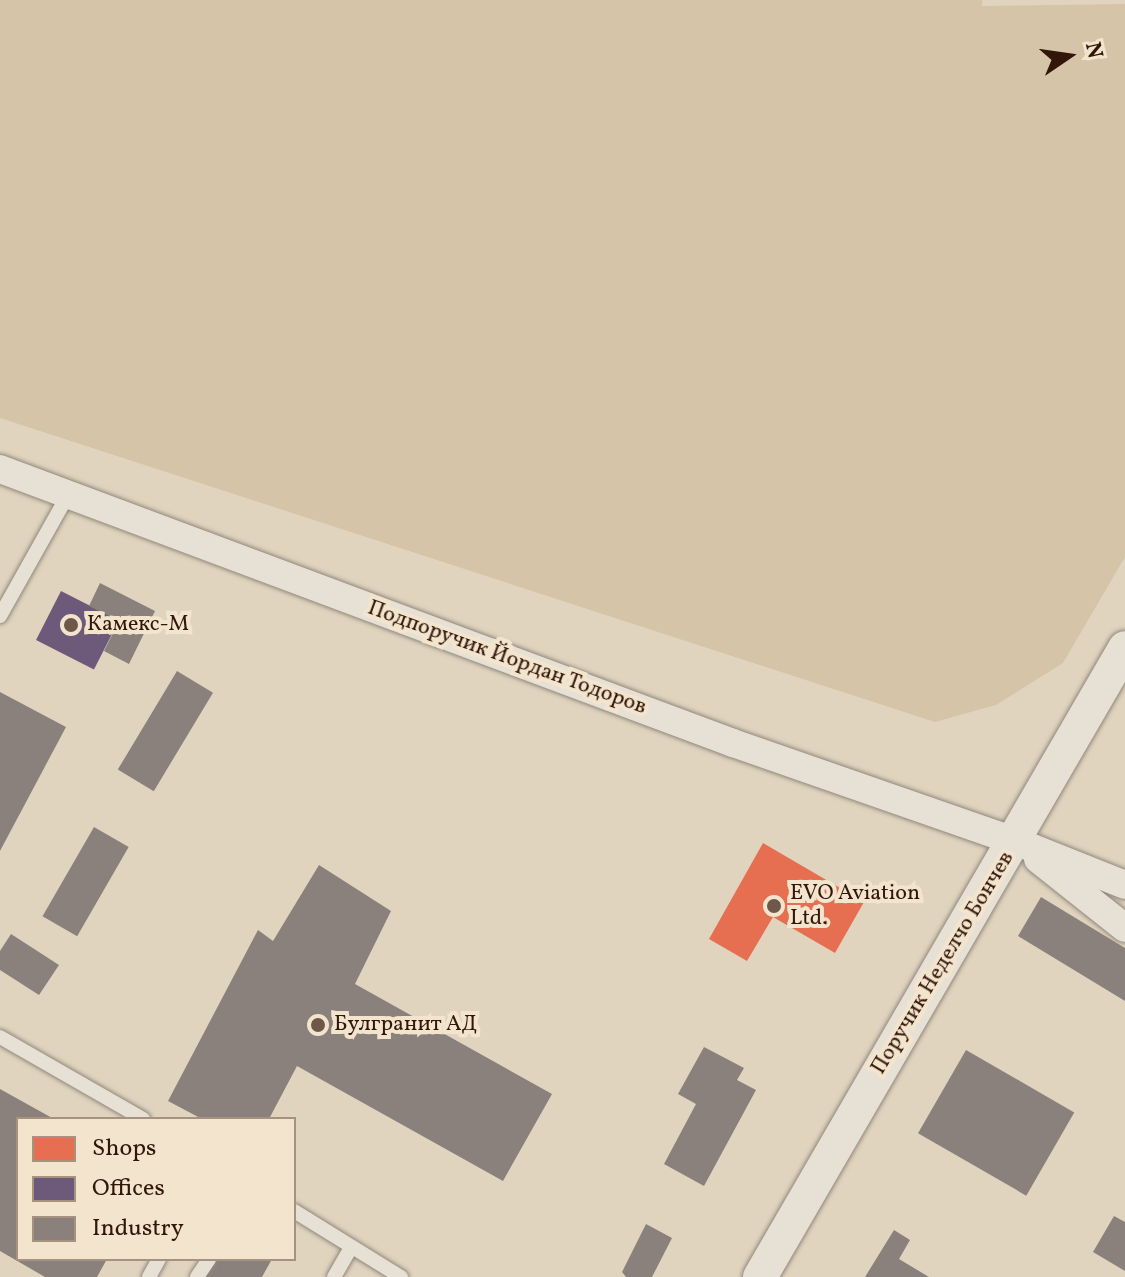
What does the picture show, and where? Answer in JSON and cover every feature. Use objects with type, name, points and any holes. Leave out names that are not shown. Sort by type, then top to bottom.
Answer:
[{"type":"street","name":"Подпоручик Йордан Тодоров","points":[[0,469],[719,737],[1015,841],[1125,885]]},
{"type":"street","name":"Поручик Неделчо Бончев","points":[[760,1277],[1125,648]]},
{"type":"street","name":"Подпоручик Йордан Тодоров","points":[[1015,841],[1125,928]]},
{"type":"lane","points":[[0,616],[68,495]]},
{"type":"lane","points":[[0,1037],[140,1117]]},
{"type":"lane","points":[[296,1212],[401,1277]]},
{"type":"lane","points":[[334,1277],[351,1248]]},
{"type":"shaded area","points":[[0,0],[982,0],[982,6],[1125,4],[1125,557],[1063,663],[996,705],[935,722],[0,418]]},
{"type":"building: Shops","points":[[763,843],[864,902],[835,953],[773,917],[747,961],[709,939]]},
{"type":"building: Offices","points":[[61,591],[119,621],[94,670],[36,640]]},
{"type":"building: Industry","points":[[100,583],[155,611],[129,664],[104,651],[119,621],[89,606]]},
{"type":"building: Industry","points":[[177,671],[213,693],[154,791],[118,770]]},
{"type":"building: Industry","points":[[0,692],[66,727],[0,851]]},
{"type":"building: Industry","points":[[94,827],[129,847],[77,936],[42,916]]},
{"type":"building: Industry","name":"Булгранит АД","points":[[319,865],[391,911],[355,984],[552,1094],[503,1181],[297,1066],[270,1117],[198,1117],[168,1101],[258,930],[273,941]]},
{"type":"building: Industry","points":[[1041,897],[1125,948],[1125,1001],[1018,936]]},
{"type":"building: Industry","points":[[11,934],[59,965],[39,995],[0,970],[0,951]]},
{"type":"building: Industry","points":[[704,1047],[744,1068],[737,1080],[756,1090],[704,1186],[664,1164],[696,1104],[678,1094]]},
{"type":"building: Industry","points":[[966,1050],[1074,1112],[1026,1196],[918,1133]]},
{"type":"building: Industry","points":[[0,1089],[50,1117],[16,1117],[16,1260],[0,1251]]},
{"type":"building: Industry","points":[[1114,1216],[1125,1222],[1125,1271],[1093,1252]]},
{"type":"building: Industry","points":[[646,1224],[672,1238],[652,1277],[626,1277],[622,1272]]},
{"type":"building: Industry","points":[[894,1230],[910,1240],[899,1259],[929,1277],[865,1277]]},
{"type":"building: Industry","points":[[17,1261],[106,1261],[97,1277],[45,1277]]},
{"type":"building: Industry","points":[[214,1261],[271,1261],[262,1277],[205,1277]]},
{"type":"place","name":"Камекс-М","points":[[71,625]]},
{"type":"place","name":"EVO Aviation Ltd.","points":[[774,906]]},
{"type":"place","name":"Булгранит АД","points":[[318,1025]]}]
